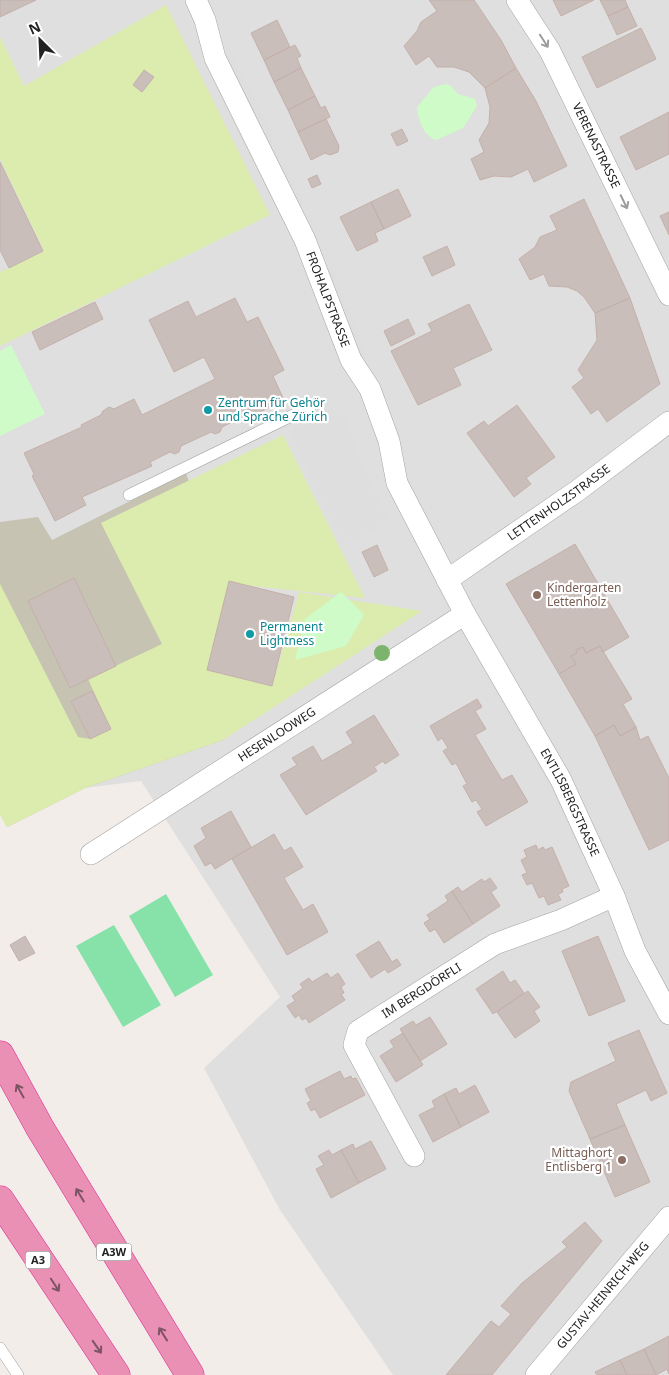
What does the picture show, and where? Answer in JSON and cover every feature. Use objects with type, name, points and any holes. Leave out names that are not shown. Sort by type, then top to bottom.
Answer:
[{"type":"highway","name":"A3W","points":[[0,1055],[40,1128],[190,1375]]},
{"type":"highway","name":"A3","points":[[0,1200],[116,1375]]},
{"type":"street","name":"FROHALPSTRASSE","points":[[196,0],[205,20],[215,58],[305,240],[351,360],[370,389],[389,441],[397,483],[456,597]]},
{"type":"street","name":"VERENASTRASSE","points":[[517,0],[562,75],[669,295]]},
{"type":"street","name":"LETTENHOLZSTRASSE","points":[[456,597],[576,491],[669,422]]},
{"type":"street","name":"HESENLOOWEG","points":[[91,854],[456,597]]},
{"type":"street","name":"ENTLISBERGSTRASSE","points":[[456,597],[561,780],[614,896],[635,951],[669,1014]]},
{"type":"street","name":"IM BERGDÖRFLI","points":[[414,1156],[354,1045],[358,1032],[495,944],[561,920],[614,896]]},
{"type":"street","name":"GUSTAV-HEINRICH-WEG","points":[[536,1375],[669,1217]]},
{"type":"lane","points":[[129,495],[310,406]]},
{"type":"lane","points":[[0,1348],[18,1375]]},
{"type":"shaded area","points":[[0,0],[669,0],[669,1375],[393,1375],[280,1210],[204,1068],[280,997],[141,781],[84,788],[7,827],[0,815]]},
{"type":"shaded area","points":[[230,49],[304,201],[300,210],[223,53]]},
{"type":"shaded area","points":[[333,265],[367,358],[360,361],[326,268]]},
{"type":"shaded area","points":[[342,408],[361,461],[390,523],[343,544],[289,432]]},
{"type":"shaded area","points":[[186,473],[219,570],[194,674],[269,695],[223,740],[85,788],[7,827],[0,813],[0,522],[38,517],[52,540]]},
{"type":"shaded area","points":[[480,648],[589,848],[581,852],[544,777],[473,652]]},
{"type":"green space","points":[[166,5],[270,215],[0,346],[0,272],[44,251],[0,159],[0,37],[24,86]]},
{"type":"green space","points":[[450,85],[458,94],[475,99],[477,106],[463,128],[436,140],[425,131],[420,122],[417,107],[434,87]]},
{"type":"green space","points":[[11,345],[45,414],[0,436],[0,351]]},
{"type":"green space","points":[[283,435],[365,598],[243,585],[272,686],[299,592],[422,611],[223,740],[85,788],[7,827],[0,815],[0,584],[78,737],[90,739],[111,729],[88,679],[162,644],[101,523]]},
{"type":"green space","points":[[341,592],[364,615],[346,646],[295,660],[305,619]]},
{"type":"green space","points":[[166,894],[213,975],[175,997],[129,916]]},
{"type":"green space","points":[[114,925],[161,1005],[123,1027],[76,946]]},
{"type":"building","points":[[0,0],[36,0],[0,17]]},
{"type":"building","points":[[429,0],[474,0],[501,40],[516,68],[485,88],[469,72],[454,67],[437,67],[429,56],[416,65],[404,46],[417,31],[421,22],[437,11]]},
{"type":"building","points":[[553,0],[594,0],[561,16]]},
{"type":"building","points":[[600,0],[625,0],[628,7],[608,16]]},
{"type":"building","points":[[628,7],[637,26],[617,35],[608,16]]},
{"type":"building","points":[[277,20],[290,47],[264,60],[251,33]]},
{"type":"building","points":[[641,28],[656,59],[597,88],[582,57]]},
{"type":"building","points":[[295,45],[301,56],[297,58],[301,68],[274,82],[264,60]]},
{"type":"building","points":[[301,68],[315,96],[288,110],[274,82]]},
{"type":"building","points":[[516,68],[536,101],[567,166],[534,182],[528,169],[511,177],[494,176],[480,180],[471,159],[484,152],[479,140],[489,123],[490,107],[485,88]]},
{"type":"building","points":[[144,70],[154,77],[142,92],[133,85]]},
{"type":"building","points":[[315,96],[321,108],[325,106],[330,117],[298,132],[288,110]]},
{"type":"building","points":[[669,112],[669,154],[636,170],[620,137]]},
{"type":"building","points":[[326,119],[339,146],[338,152],[330,155],[325,153],[311,160],[298,132]]},
{"type":"building","points":[[402,129],[408,141],[397,146],[391,134]]},
{"type":"building","points":[[0,162],[43,251],[9,268],[0,250]]},
{"type":"building","points":[[317,175],[321,184],[312,188],[308,179]]},
{"type":"building","points":[[398,189],[411,216],[384,229],[371,202]]},
{"type":"building","points":[[584,199],[630,298],[595,313],[584,297],[577,291],[567,287],[549,286],[544,274],[530,280],[519,259],[535,247],[540,237],[557,230],[550,216]]},
{"type":"building","points":[[371,202],[384,229],[375,233],[378,241],[357,251],[340,217]]},
{"type":"building","points":[[669,212],[669,235],[660,216]]},
{"type":"building","points":[[447,246],[455,265],[432,276],[423,257]]},
{"type":"building","name":"Zentrum für Gehör und Sprache Zürich","points":[[235,298],[247,322],[258,317],[284,370],[273,376],[284,400],[244,420],[242,417],[222,427],[220,432],[215,434],[211,432],[181,446],[179,452],[175,454],[170,452],[150,462],[152,466],[82,497],[86,505],[55,521],[32,476],[34,474],[24,453],[82,427],[81,425],[101,415],[109,407],[114,409],[134,399],[142,415],[215,379],[204,357],[174,372],[149,320],[188,301],[196,317]]},
{"type":"building","points":[[630,298],[660,384],[607,422],[598,409],[591,414],[572,387],[584,378],[578,370],[597,340],[595,313]]},
{"type":"building","points":[[95,302],[103,319],[40,350],[32,332]]},
{"type":"building","points":[[469,304],[492,350],[453,368],[461,385],[418,405],[391,351],[432,331],[428,324]]},
{"type":"building","points":[[408,319],[415,334],[391,346],[384,331]]},
{"type":"building","points":[[517,405],[555,457],[526,478],[531,484],[514,497],[467,433],[484,421],[488,426]]},
{"type":"building","points":[[575,544],[629,637],[603,652],[600,646],[586,653],[583,647],[576,650],[577,653],[571,656],[576,664],[559,674],[506,584]]},
{"type":"building","points":[[377,545],[388,570],[374,577],[362,552]]},
{"type":"building","points":[[74,578],[116,666],[70,688],[28,601]]},
{"type":"building","name":"Permanent Lightness","points":[[229,581],[294,597],[272,686],[207,670]]},
{"type":"building","points":[[600,646],[632,699],[623,704],[636,727],[620,736],[614,725],[595,736],[559,674],[576,664],[571,656],[577,653],[576,650],[583,647],[586,653]]},
{"type":"building","points":[[92,691],[111,729],[90,739],[71,701]]},
{"type":"building","points":[[477,699],[482,707],[475,711],[486,729],[475,735],[502,780],[512,775],[528,802],[486,826],[477,812],[482,809],[476,800],[472,802],[463,786],[467,784],[456,763],[452,765],[443,751],[448,748],[442,738],[438,741],[430,726]]},
{"type":"building","points":[[374,715],[399,755],[385,764],[383,761],[374,767],[377,771],[306,815],[280,775],[297,765],[292,758],[313,746],[322,761],[353,743],[346,732]]},
{"type":"building","points":[[614,725],[620,736],[636,727],[640,740],[648,736],[669,778],[669,840],[649,850],[595,736]]},
{"type":"building","points":[[231,811],[251,847],[215,869],[211,863],[205,866],[194,846],[206,838],[201,828]]},
{"type":"building","points":[[274,834],[284,851],[291,847],[303,867],[284,878],[303,910],[313,904],[328,932],[287,955],[232,859]]},
{"type":"building","points":[[536,845],[538,850],[543,847],[545,850],[552,847],[569,886],[562,889],[563,892],[558,894],[561,900],[548,905],[544,896],[539,898],[532,883],[527,885],[522,875],[527,873],[521,860],[527,857],[524,850]]},
{"type":"building","points":[[490,878],[497,888],[491,892],[500,906],[473,924],[452,891],[458,887],[462,892],[482,879],[484,882]]},
{"type":"building","points":[[452,891],[473,924],[444,943],[435,929],[430,932],[424,923],[430,919],[427,915],[448,901],[445,896]]},
{"type":"building","points":[[25,936],[35,953],[19,961],[10,945]]},
{"type":"building","points":[[598,936],[625,1001],[589,1016],[562,951]]},
{"type":"building","points":[[379,941],[392,962],[397,959],[401,965],[388,973],[385,969],[371,978],[356,955]]},
{"type":"building","points":[[503,971],[510,983],[515,980],[524,993],[493,1014],[476,989]]},
{"type":"building","points":[[327,973],[331,978],[338,973],[345,984],[341,987],[344,993],[341,994],[345,1000],[309,1023],[306,1018],[302,1020],[299,1015],[295,1018],[287,1006],[295,1001],[292,996],[303,988],[300,984],[309,978],[312,982]]},
{"type":"building","points":[[528,991],[540,1007],[534,1011],[540,1021],[515,1038],[497,1012]]},
{"type":"building","points":[[430,1017],[447,1044],[420,1061],[400,1029],[413,1021],[416,1025]]},
{"type":"building","points":[[639,1030],[667,1093],[651,1101],[646,1090],[616,1104],[625,1125],[590,1139],[569,1091],[571,1082],[616,1061],[608,1043]]},
{"type":"building","points":[[403,1033],[423,1065],[396,1082],[380,1056],[394,1047],[390,1041]]},
{"type":"building","points":[[340,1071],[344,1079],[351,1076],[352,1079],[356,1078],[365,1095],[320,1118],[315,1109],[311,1111],[307,1103],[311,1101],[305,1089]]},
{"type":"building","points":[[475,1085],[489,1112],[461,1127],[444,1094],[456,1088],[459,1094]]},
{"type":"building","points":[[444,1094],[461,1127],[433,1142],[419,1115],[435,1107],[432,1101]]},
{"type":"building","points":[[625,1125],[650,1182],[615,1197],[590,1139]]},
{"type":"building","points":[[371,1141],[386,1169],[359,1183],[341,1150],[353,1144],[355,1149]]},
{"type":"building","points":[[329,1150],[332,1155],[341,1150],[359,1183],[331,1198],[316,1169],[324,1165],[318,1156]]},
{"type":"building","points":[[585,1222],[602,1241],[492,1375],[446,1375],[491,1321],[499,1327],[511,1314],[501,1306],[522,1283],[567,1247],[562,1242]]},
{"type":"building","points":[[669,1336],[669,1374],[667,1369],[656,1375],[644,1349]]},
{"type":"building","points":[[644,1349],[656,1375],[627,1375],[620,1360]]},
{"type":"building","points":[[620,1360],[627,1375],[597,1375],[595,1372]]},
{"type":"place","name":"Zentrum für Gehör und Sprache Zürich","points":[[208,410]]},
{"type":"place","name":"Kindergarten Lettenholz","points":[[537,595]]},
{"type":"place","name":"Permanent Lightness","points":[[250,634]]},
{"type":"place","name":"Mittaghort Entlisberg 1","points":[[622,1160]]}]
